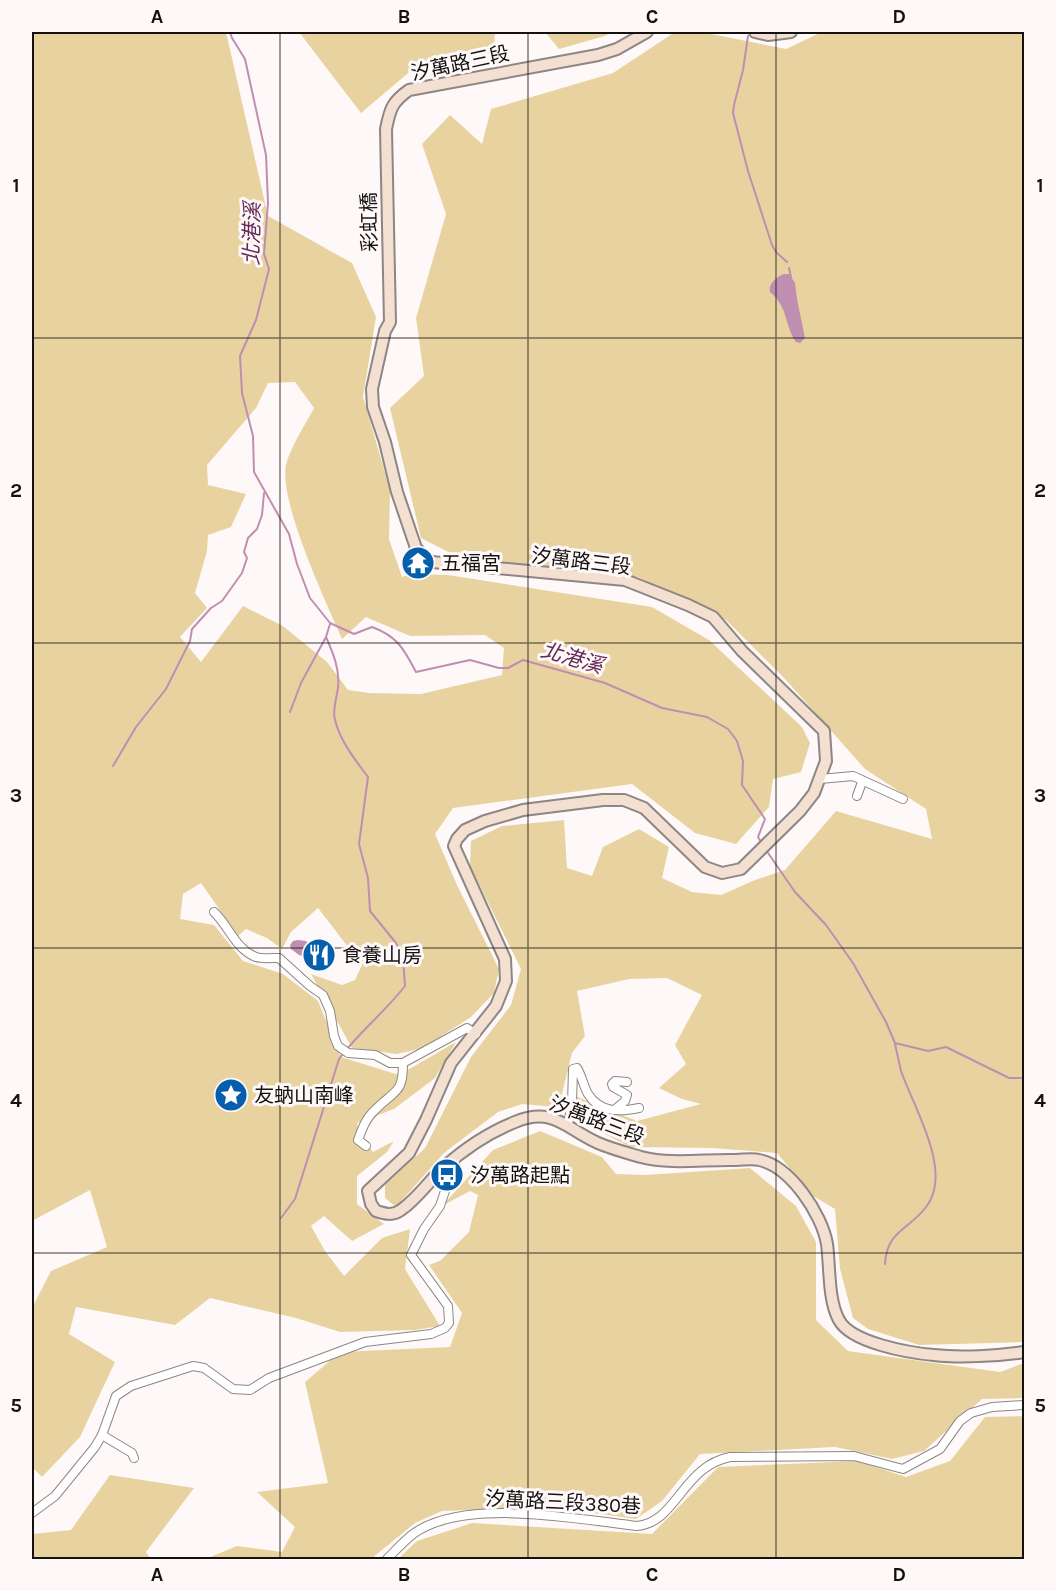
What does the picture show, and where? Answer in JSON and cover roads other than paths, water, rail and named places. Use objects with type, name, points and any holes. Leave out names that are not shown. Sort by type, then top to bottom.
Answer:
[{"type":"street","name":"汐萬路三段","points":[[390,110],[397,99],[410,90],[598,55],[617,49],[647,32]]},
{"type":"street","points":[[755,32],[768,35],[791,32]]},
{"type":"street","name":"彩虹橋","points":[[385,332],[390,322],[386,146],[390,110]]},
{"type":"street","name":"汐萬路三段","points":[[385,332],[372,389],[373,407],[416,548],[425,558],[432,562],[487,569],[625,580],[713,617],[742,651],[824,730],[826,760],[814,793],[800,811],[741,869],[722,873],[705,867],[644,808],[624,800],[603,800],[523,810],[465,830],[457,838],[454,846],[505,958],[506,981],[496,1006],[451,1063],[409,1153],[368,1191],[371,1204],[376,1211],[387,1215],[400,1211],[443,1168],[492,1132],[540,1114],[568,1124],[597,1142],[643,1158],[670,1162],[704,1159],[758,1160],[777,1167],[794,1181],[815,1214],[826,1241],[836,1311],[839,1320],[850,1333],[867,1340],[935,1356],[1005,1355],[1024,1352]]},
{"type":"street","points":[[820,779],[853,776],[903,799]]},
{"type":"street","points":[[856,796],[862,782]]},
{"type":"street","points":[[214,912],[222,919],[237,945],[256,957],[279,958],[323,995],[330,1011],[338,1046],[348,1053],[375,1055],[390,1063],[403,1063],[467,1028],[476,1034]]},
{"type":"street","points":[[366,1146],[358,1140],[366,1121],[373,1110],[401,1086],[403,1063]]},
{"type":"street","points":[[568,1124],[572,1104],[571,1077],[573,1069],[577,1068],[588,1094],[604,1108],[622,1112],[639,1108]]},
{"type":"street","points":[[614,1110],[625,1101],[627,1095],[613,1087],[612,1083],[627,1082]]},
{"type":"street","points":[[32,1513],[55,1496],[95,1447],[102,1435],[116,1396],[131,1386],[193,1366],[204,1368],[233,1389],[250,1390],[269,1378],[365,1342],[431,1334],[445,1328],[450,1323],[448,1306],[411,1255],[423,1228],[440,1206],[456,1158]]},
{"type":"street","name":"汐萬路三段380巷","points":[[386,1560],[414,1533],[448,1518],[466,1515],[518,1514],[646,1525],[656,1520],[666,1510],[706,1465],[729,1457],[854,1456],[903,1469],[940,1449],[960,1421],[971,1413],[992,1407],[1024,1405]]},
{"type":"street","points":[[102,1435],[132,1453],[134,1458]]},
{"type":"waterway","name":"北港溪","points":[[230,32],[245,59],[266,155],[268,203],[264,254],[269,269],[256,320],[240,356],[242,393],[253,436],[254,472],[289,534],[310,598],[330,623],[354,634],[372,627],[394,639],[416,672],[470,660],[499,668],[508,668],[523,660],[605,683],[662,708],[707,717],[728,729],[737,741],[743,761],[742,785],[765,819],[758,837],[761,842]]},
{"type":"waterway","points":[[748,36],[733,113],[748,171],[772,245],[787,262]]},
{"type":"waterway","points":[[789,268],[791,277]]},
{"type":"waterway","points":[[113,766],[136,727],[166,689],[190,641],[192,629],[211,608],[222,601],[242,573],[247,558],[244,552],[248,538],[257,529],[262,515],[264,493]]},
{"type":"waterway","points":[[281,1218],[295,1199],[339,1059],[405,986],[403,957],[396,943],[370,911],[368,878],[359,844],[368,777],[344,743],[334,716],[338,674],[326,637],[330,624]]},
{"type":"waterway","points":[[290,712],[301,683],[326,637]]},
{"type":"waterway","name":"北港溪","points":[[766,850],[795,892],[826,925],[853,963],[895,1043],[928,1051],[946,1047],[1009,1078],[1024,1078]]},
{"type":"waterway","points":[[885,1264],[894,1237],[926,1207],[933,1193],[936,1176],[929,1139],[901,1071],[895,1044]]},
{"type":"place","name":"五福宮","points":[[418,563]]},
{"type":"place","name":"食養山房","points":[[319,955]]},
{"type":"place","name":"友蚋山南峰","points":[[231,1095]]},
{"type":"place","name":"汐萬路起點","points":[[447,1175]]}]
